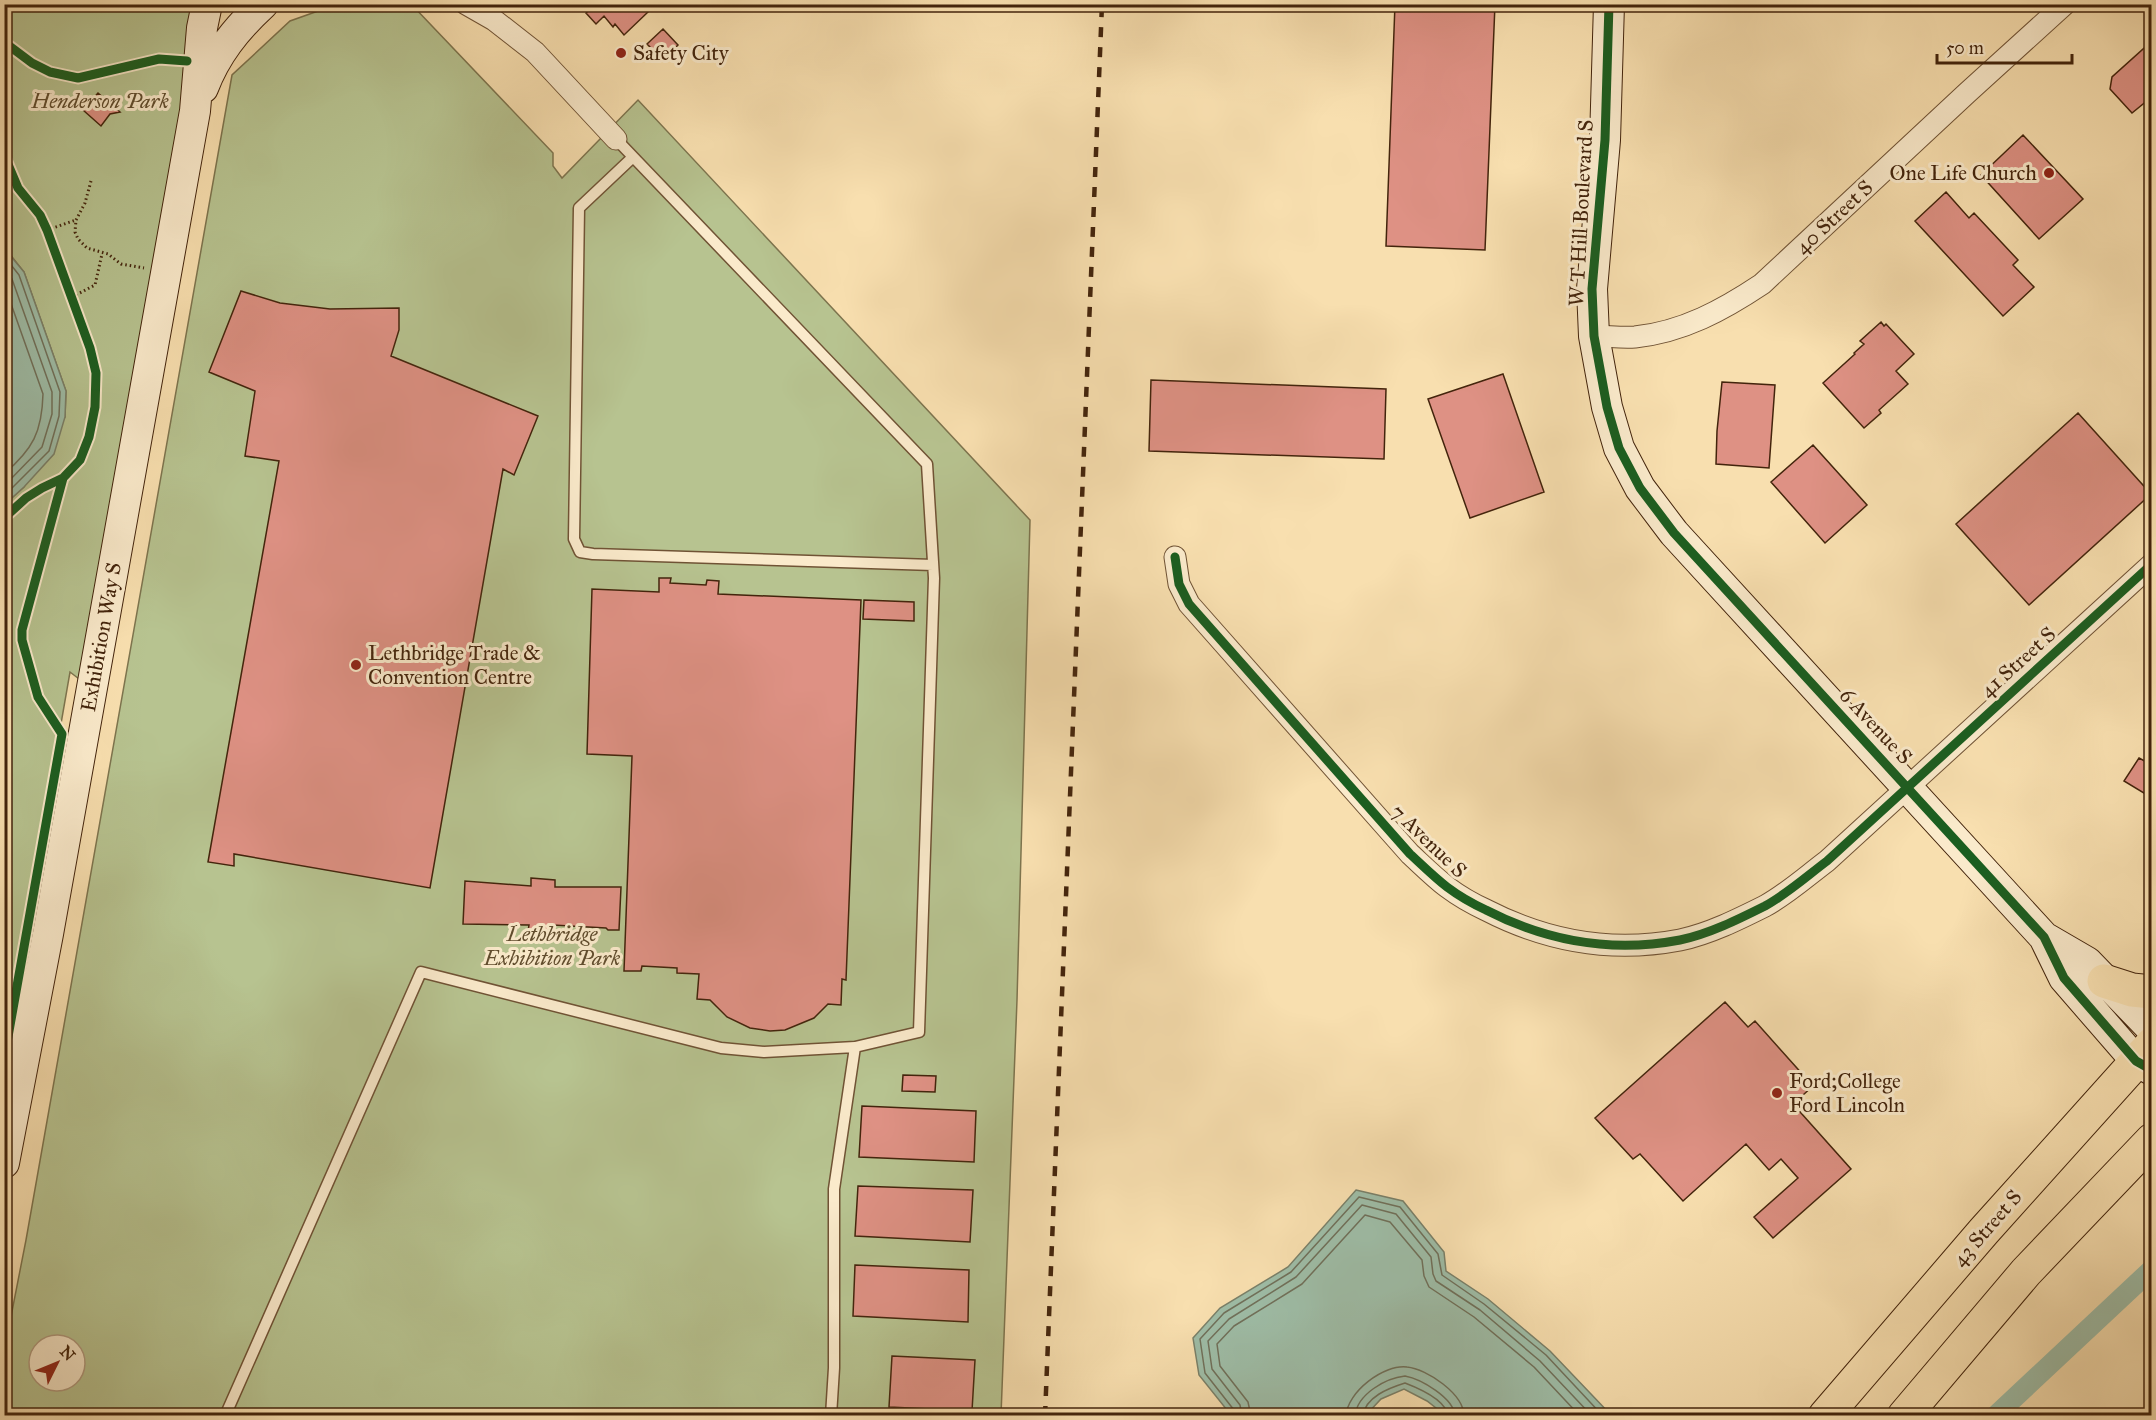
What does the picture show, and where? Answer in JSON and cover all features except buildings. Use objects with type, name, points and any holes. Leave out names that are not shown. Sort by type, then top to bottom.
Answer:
[{"type":"highway","points":[[2104,981],[2132,990],[2151,992]]},
{"type":"highway","name":"43 Street S","points":[[1825,1416],[1976,1239],[2146,1058]]},
{"type":"highway","points":[[1904,1416],[2026,1272],[2151,1140]]},
{"type":"street","points":[[195,111],[202,28],[207,4]]},
{"type":"street","points":[[195,111],[209,72],[219,54],[230,38],[263,4]]},
{"type":"street","points":[[466,4],[490,12],[535,52],[616,139]]},
{"type":"street","name":"W T Hill Boulevard S","points":[[1609,4],[1605,140],[1592,289],[1594,336],[1607,407],[1619,448],[1640,488]]},
{"type":"street","name":"40 Street S","points":[[1594,336],[1634,337],[1668,331],[1730,306],[1762,284],[2065,4]]},
{"type":"street","name":"Exhibition Way S","points":[[4,1163],[195,111]]},
{"type":"street","name":"6 Avenue S","points":[[1640,488],[1706,569],[2044,937],[2064,978],[2146,1058]]},
{"type":"street","name":"7 Avenue S","points":[[1174,556],[1179,584],[1189,604],[1410,854],[1449,888],[1510,923],[1542,935],[1572,942],[1643,945],[1682,939],[1720,926],[1766,905],[1797,884],[1827,861],[1908,787]]},
{"type":"street","name":"41 Street S","points":[[1908,787],[2151,564]]},
{"type":"street","name":"6 Avenue S","points":[[2044,937],[2087,962],[2151,1029]]},
{"type":"lane","points":[[225,1416],[421,972],[721,1048],[764,1052],[855,1047],[919,1032],[933,565],[927,464],[616,139]]},
{"type":"lane","points":[[633,157],[579,208],[574,539],[580,552],[933,565]]},
{"type":"lane","points":[[831,1416],[834,1368],[834,1189],[855,1047]]},
{"type":"path","points":[[91,181],[85,203],[76,220],[75,232],[83,245],[108,254],[121,264],[166,272]]},
{"type":"path","points":[[51,241],[45,226],[76,220]]},
{"type":"path","points":[[72,297],[95,285],[102,253]]},
{"type":"path","points":[[68,286],[75,307]]},
{"type":"green space","name":"Henderson Park","points":[[5,5],[207,5],[92,689],[70,672],[5,1045],[5,504],[24,487],[65,417],[66,391],[24,272],[5,248]]},
{"type":"green space","name":"Lethbridge Exhibition Park","points":[[335,5],[412,5],[553,153],[553,166],[562,178],[638,100],[1030,520],[1017,1000],[1001,1415],[5,1416],[5,1347],[26,1240],[232,75],[290,21]]},
{"type":"water","points":[[4,248],[24,272],[66,391],[65,417],[54,454],[5,504]]},
{"type":"water","points":[[1356,1190],[1403,1201],[1444,1252],[1446,1271],[1488,1299],[1550,1351],[1611,1415],[1445,1415],[1427,1401],[1404,1389],[1381,1399],[1366,1415],[1231,1415],[1199,1375],[1193,1338],[1220,1308],[1288,1267]]},
{"type":"waterway","points":[[1995,1416],[2152,1269]]},
{"type":"railway","points":[[1045,1416],[1102,4]]},
{"type":"cycle path","points":[[1609,4],[1605,140],[1592,289],[1594,336],[1607,407],[1619,448],[1640,488],[1674,533],[2044,937],[2064,978],[2136,1061],[2152,1070]]},
{"type":"cycle path","points":[[4,42],[32,63],[50,72],[78,78],[159,59],[187,61]]},
{"type":"cycle path","points":[[4,155],[18,188],[40,215],[47,230],[90,348],[96,373],[95,407],[89,437],[80,460],[63,478],[26,498],[4,518]]},
{"type":"cycle path","points":[[4,1059],[62,734],[38,697],[22,640],[22,630],[63,478]]},
{"type":"cycle path","points":[[1175,557],[1179,584],[1189,604],[1410,854],[1437,879],[1456,894],[1509,921],[1557,937],[1605,945],[1655,944],[1702,934],[1765,906],[1789,890],[1827,861],[2152,564]]},
{"type":"place","name":"Safety City","points":[[621,53]]},
{"type":"place","name":"One Life Church","points":[[2049,173]]},
{"type":"place","name":"Lethbridge Trade & Convention Centre","points":[[356,665]]},
{"type":"place","name":"Ford;College Ford Lincoln","points":[[1777,1093]]}]
